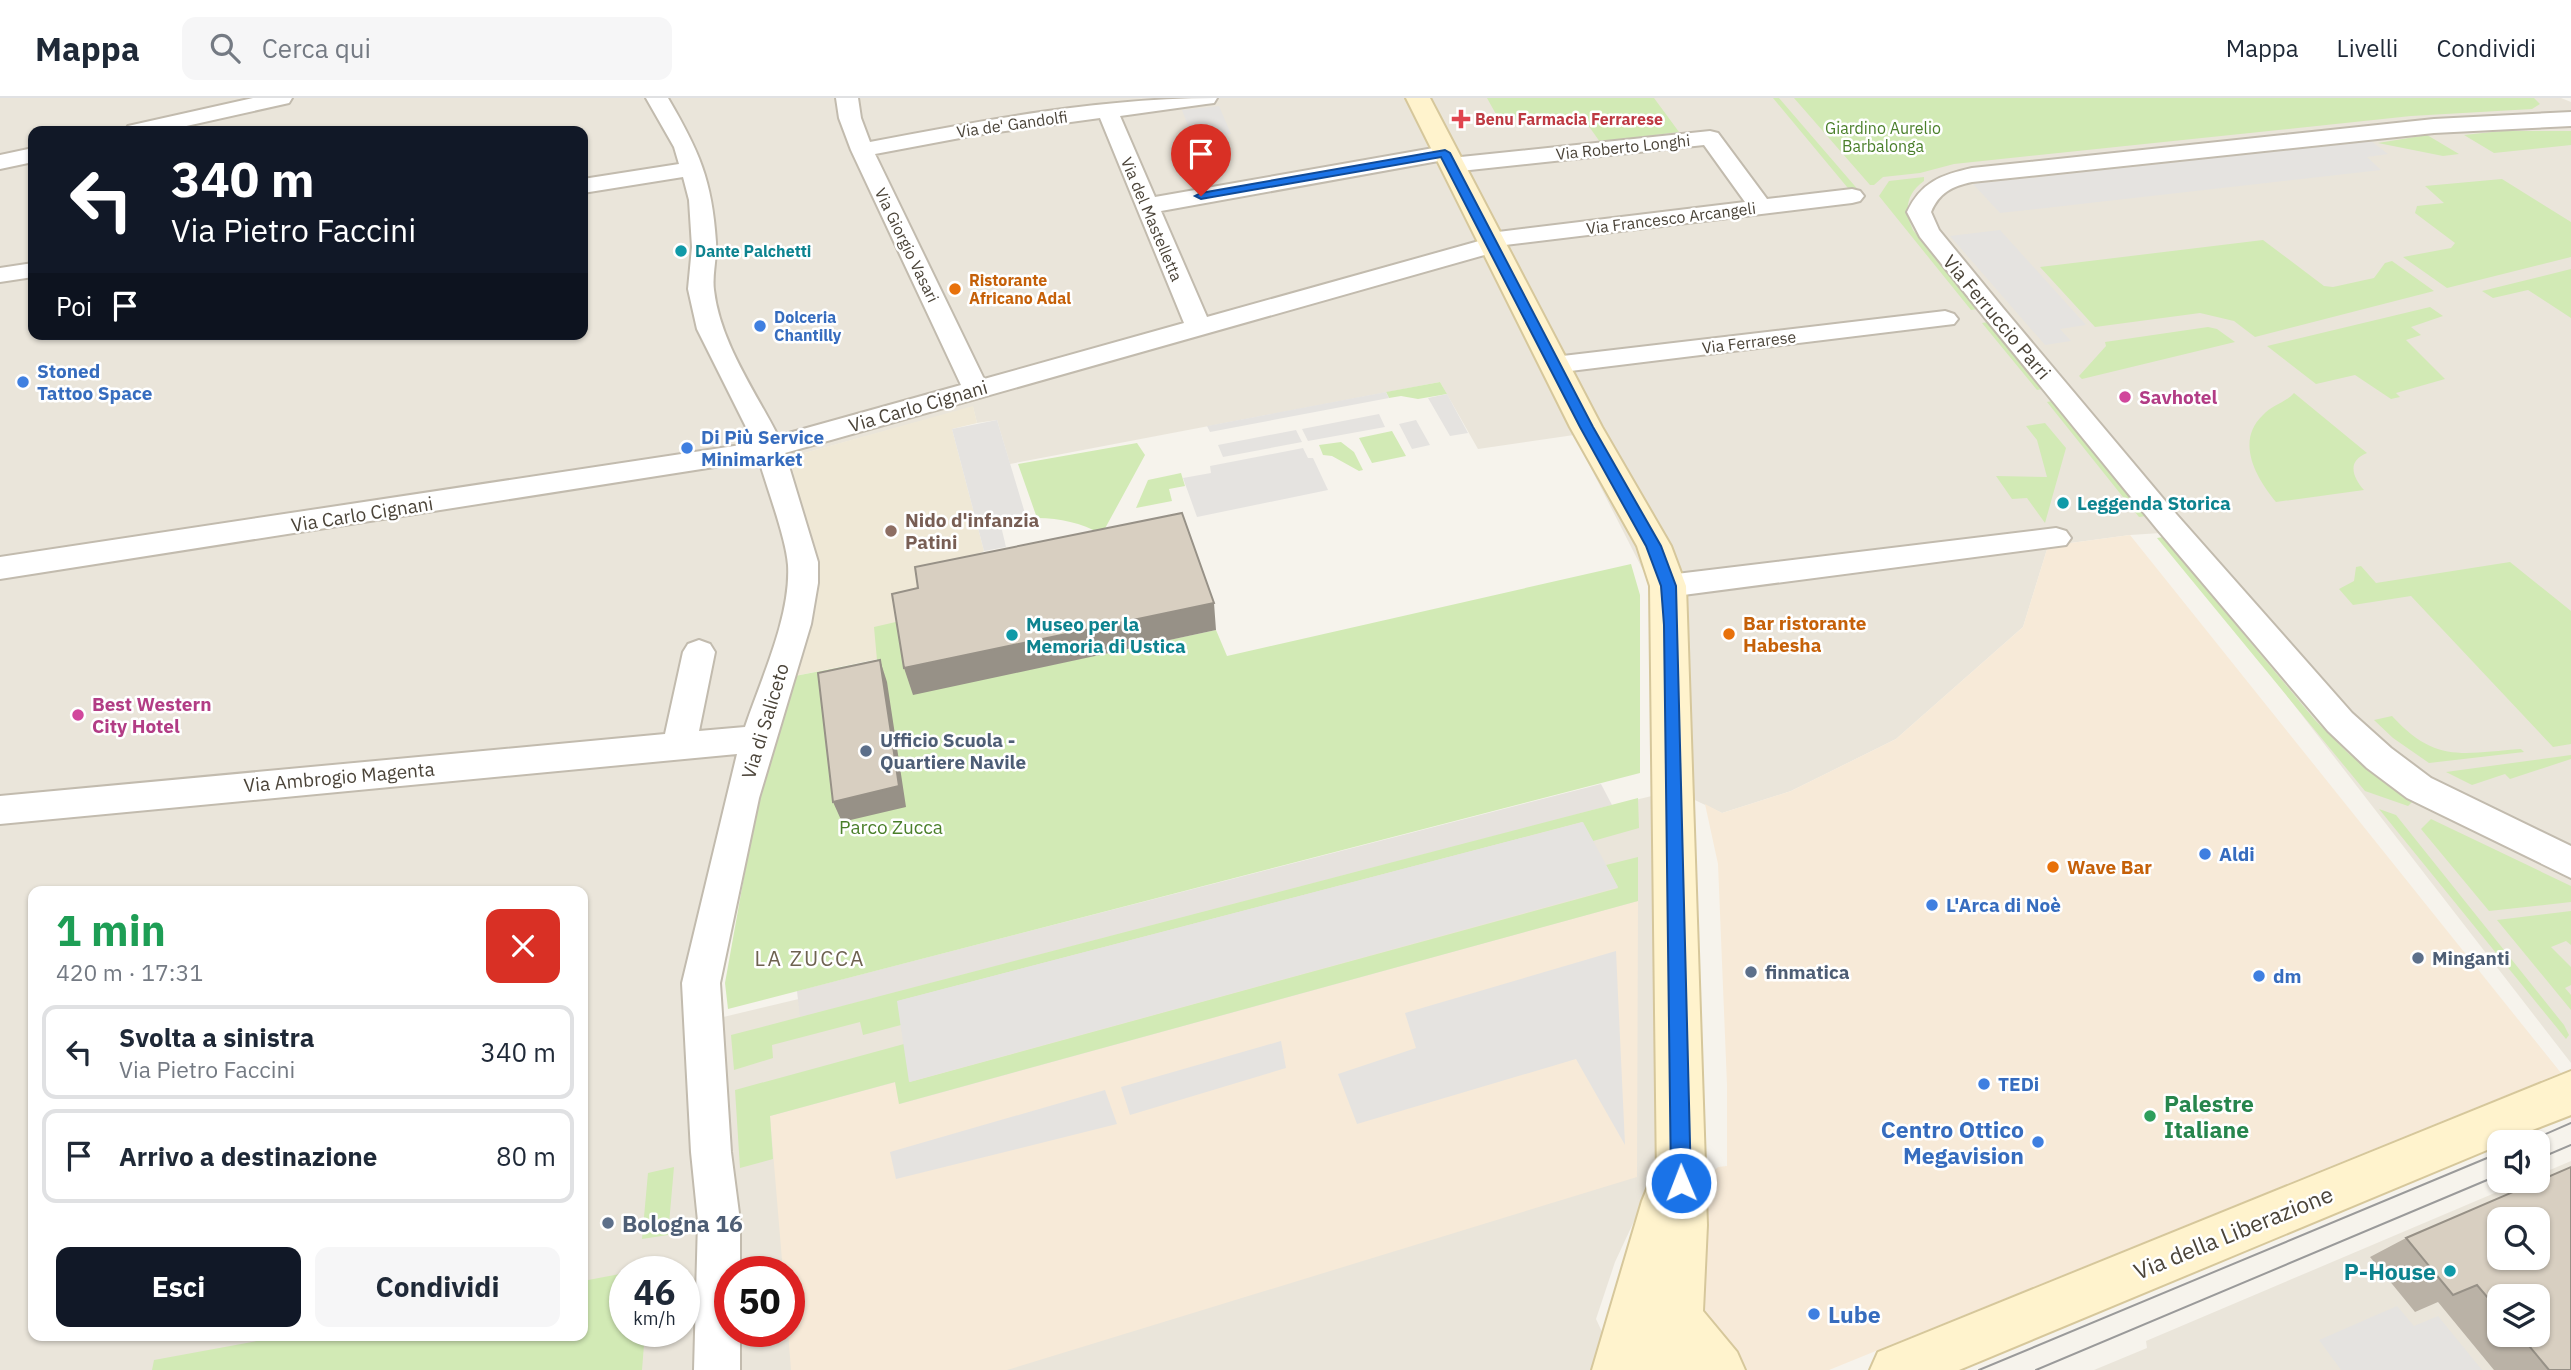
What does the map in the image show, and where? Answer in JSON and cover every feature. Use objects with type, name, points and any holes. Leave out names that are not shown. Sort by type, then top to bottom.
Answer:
[{"type":"main road","points":[[1418,98],[1554,365],[1654,546],[1668,586],[1682,1225],[1677,1320],[1666,1370]]},
{"type":"main road","name":"Via della Liberazione","points":[[1896,1370],[2571,1093]]},
{"type":"main road","points":[[1618,1370],[1661,1222],[1680,1141]]},
{"type":"main road","points":[[1677,1320],[1719,1370]]},
{"type":"street","points":[[158,126],[281,98]]},
{"type":"street","name":"Via di Saliceto","points":[[657,98],[685,147],[701,200],[704,247],[701,289],[710,330],[770,448],[803,562],[803,583],[795,624],[758,739],[701,983],[711,1152],[719,1222],[717,1370]]},
{"type":"street","name":"Via Giorgio Vasari","points":[[847,98],[850,118],[862,150],[976,389]]},
{"type":"street","name":"Via de' Gandolfi","points":[[862,150],[976,128],[1206,98]]},
{"type":"street","points":[[2553,98],[2571,111]]},
{"type":"street","name":"Via del Mastelletta","points":[[1107,110],[1198,327]]},
{"type":"street","name":"Via Ferruccio Parri","points":[[2571,119],[2434,126],[1972,175],[1945,181],[1926,194],[1919,212],[1928,232],[2044,373],[2167,522],[2340,722],[2379,758],[2419,788],[2571,863]]},
{"type":"street","name":"Via Roberto Longhi","points":[[1448,159],[1710,138],[1761,208]]},
{"type":"street","points":[[0,162],[28,156]]},
{"type":"street","points":[[1147,205],[1448,159]]},
{"type":"street","points":[[588,185],[692,169]]},
{"type":"street","name":"Via Francesco Arcangeli","points":[[1492,242],[1852,196]]},
{"type":"street","name":"Via Carlo Cignani","points":[[0,568],[731,457],[1492,242]]},
{"type":"street","points":[[0,275],[28,271]]},
{"type":"street","name":"Via Ferrarese","points":[[1554,365],[1945,319]]},
{"type":"street","points":[[1668,586],[2056,538]]},
{"type":"street","points":[[679,746],[699,652]]},
{"type":"street","name":"Via Ambrogio Magenta","points":[[0,810],[758,739]]},
{"type":"shaded area","points":[[0,98],[2561,98],[2571,102],[2571,1063],[2161,533],[2048,546],[2023,627],[1896,739],[1791,791],[1722,813],[1678,792],[1676,1131],[1615,1262],[1596,1319],[1603,1334],[1591,1370],[0,1370]],"holes":[[[1440,382],[1478,449],[1574,435],[1670,623],[1677,790],[694,1024],[795,676],[801,510],[790,457],[973,407],[977,423],[997,420],[1010,464]]]},
{"type":"shaded area","points":[[1219,106],[1231,134],[1193,139],[1182,110]]},
{"type":"shaded area","points":[[2371,141],[2388,154],[2367,157],[2381,170],[2000,213],[1973,184]]},
{"type":"shaded area","points":[[2000,230],[2086,325],[2060,329],[2071,341],[2045,345],[1950,236]]},
{"type":"shaded area","points":[[1386,392],[1389,398],[1210,432],[1207,426]]},
{"type":"shaded area","points":[[1447,394],[1468,433],[1450,436],[1428,398]]},
{"type":"shaded area","name":"Nido d'infanzia Patini","points":[[973,406],[977,423],[952,429],[984,551],[922,586],[878,659],[795,676],[801,510],[790,457]]},
{"type":"shaded area","points":[[1379,414],[1385,427],[1308,441],[1302,429]]},
{"type":"shaded area","points":[[997,420],[1027,520],[1001,526],[1006,547],[984,551],[952,429]]},
{"type":"shaded area","points":[[1416,420],[1430,445],[1412,449],[1399,424]]},
{"type":"shaded area","points":[[1296,430],[1302,442],[1223,457],[1218,445]]},
{"type":"shaded area","points":[[1303,448],[1308,458],[1313,458],[1328,490],[1197,517],[1183,478],[1211,473],[1210,466]]},
{"type":"shaded area","points":[[2130,535],[2561,1073],[1829,1370],[1741,1370],[1698,1307],[1707,1177],[1718,1167],[1727,1166],[1727,1085],[1718,864],[1705,804],[1722,813],[1791,791],[1896,739],[2023,627],[2048,546]]},
{"type":"shaded area","points":[[1601,784],[1612,805],[800,1017],[797,991]]},
{"type":"shaded area","points":[[1583,822],[1618,887],[909,1082],[897,1001]]},
{"type":"shaded area","points":[[1638,901],[1637,1177],[1007,1370],[791,1370],[789,1347],[805,1347],[805,1256],[782,1256],[770,1116],[896,1082],[900,1104]]},
{"type":"shaded area","points":[[1616,951],[1625,1145],[1576,1059],[1357,1124],[1338,1074],[1416,1048],[1405,1013]]},
{"type":"shaded area","points":[[1281,1041],[1286,1068],[1130,1115],[1121,1087]]},
{"type":"shaded area","points":[[1105,1090],[1117,1124],[896,1179],[890,1152]]},
{"type":"shaded area","points":[[2571,1161],[2571,1370],[2094,1370],[2147,1348],[2146,1341],[2495,1193],[2550,1193],[2550,1170]]},
{"type":"shaded area","points":[[2397,1306],[2414,1326],[2438,1316],[2482,1370],[2341,1370],[2319,1340]]},
{"type":"green space","points":[[1487,98],[1654,98],[1679,132],[1600,142],[1583,118],[1519,125],[1512,114],[1497,116]]},
{"type":"green space","points":[[1773,98],[1779,98],[1860,192],[1852,193]]},
{"type":"green space","name":"Giardino Aurelio Barbalonga","points":[[1794,98],[2534,98],[2540,104],[2532,109],[2411,116],[1954,164],[1920,173],[1883,177],[1870,185]]},
{"type":"green space","points":[[2502,131],[2571,131],[2571,145],[2494,153],[2464,135]]},
{"type":"green space","points":[[2427,135],[2459,154],[2443,156],[2378,143]]},
{"type":"green space","points":[[1924,177],[1908,203],[1908,216],[1913,230],[1977,309],[1971,310],[1879,196],[1889,181]]},
{"type":"green space","points":[[2502,179],[2571,222],[2571,257],[2447,288],[2403,257],[2451,248],[2455,243],[2415,213],[2417,206],[2444,203],[2425,186]]},
{"type":"green space","points":[[2263,240],[2324,286],[2333,287],[2374,278],[2385,263],[2392,261],[2434,291],[2255,337],[2234,321],[2200,313],[2095,327],[2040,267]]},
{"type":"green space","points":[[2571,269],[2571,318],[2528,290],[2493,298],[2482,291]]},
{"type":"green space","points":[[2430,307],[2443,316],[2411,327],[2421,335],[2406,340],[2445,379],[2396,393],[2400,397],[2391,399],[2355,375],[2316,384],[2267,346]]},
{"type":"green space","points":[[1988,322],[2042,389],[2037,390],[1982,323]]},
{"type":"green space","points":[[2208,327],[2217,329],[2235,342],[2082,379],[2079,376],[2106,346],[2105,342]]},
{"type":"green space","points":[[1440,382],[1447,394],[1418,399],[1401,396],[1389,398],[1386,392]]},
{"type":"green space","points":[[2294,393],[2367,453],[2356,460],[2354,465],[2354,474],[2364,490],[2276,502],[2256,471],[2250,436],[2263,415]]},
{"type":"green space","points":[[2052,401],[2147,516],[2139,517],[2047,402]]},
{"type":"green space","points":[[2045,423],[2066,448],[2045,523],[2027,498],[2012,499],[1996,476],[2047,477],[2037,440],[2026,426]]},
{"type":"green space","points":[[1392,431],[1406,456],[1372,463],[1359,438]]},
{"type":"green space","points":[[1341,442],[1354,452],[1363,470],[1359,471],[1332,456],[1323,455],[1319,445]]},
{"type":"green space","points":[[1137,443],[1145,455],[1102,534],[1070,522],[1037,518],[1018,464]]},
{"type":"green space","points":[[1181,473],[1185,486],[1169,489],[1172,501],[1136,508],[1148,480]]},
{"type":"green space","points":[[2163,537],[2315,720],[2349,754],[2413,801],[2408,806],[2365,791],[2157,538]]},
{"type":"green space","points":[[2510,562],[2571,611],[2571,744],[2553,747],[2411,596],[2353,605],[2339,589],[2354,581],[2356,567],[2361,566],[2376,583]]},
{"type":"green space","name":"Parco Zucca","points":[[1631,564],[1640,595],[1640,773],[728,1009],[725,983],[762,776],[795,676],[877,660],[874,627],[900,621],[913,694],[1216,630],[1227,656]]},
{"type":"green space","points":[[2392,716],[2423,742],[2437,749],[2466,753],[2521,749],[2524,752],[2429,763],[2393,738],[2374,720]]},
{"type":"green space","points":[[2571,755],[2571,759],[2510,779],[2505,774],[2472,785],[2446,772]]},
{"type":"green space","points":[[1638,798],[1639,828],[1593,841],[1582,822],[898,1001],[901,1025],[863,1035],[860,1022],[772,1045],[773,1058],[734,1070],[731,1035]]},
{"type":"green space","points":[[2379,809],[2396,815],[2564,1025],[2569,1035],[2566,1039]]},
{"type":"green space","points":[[2431,819],[2571,886],[2571,902],[2489,911],[2421,829]]},
{"type":"green space","points":[[1638,857],[1638,901],[899,1104],[895,1082],[770,1116],[773,1159],[740,1168],[735,1090],[904,1044],[910,1082],[1618,888],[1606,865]]},
{"type":"green space","points":[[2571,911],[2571,945],[2566,941],[2551,947],[2571,967],[2571,985],[2565,988],[2571,995],[2571,1010],[2497,920]]},
{"type":"green space","points":[[674,1167],[668,1235],[642,1239],[648,1173]]},
{"type":"green space","points":[[609,1276],[609,1347],[644,1347],[642,1370],[152,1370],[154,1360],[257,1341],[588,1341],[588,1280]]},
{"type":"building","points":[[1182,513],[1214,603],[904,668],[892,594],[918,588],[915,567]]},
{"type":"building","name":"Ufficio Scuola - Quartiere Navile","points":[[880,660],[899,786],[833,802],[818,673]]},
{"type":"building","points":[[2571,1167],[2571,1370],[2549,1370],[2530,1347],[2550,1347],[2550,1284],[2487,1284],[2487,1297],[2477,1285],[2453,1295],[2406,1238],[2511,1193],[2550,1193],[2550,1176]]},
{"type":"tram line","points":[[2550,1132],[2571,1123]]},
{"type":"tram line","points":[[2550,1154],[2571,1145]]},
{"type":"tram line","points":[[1979,1370],[2487,1158]]},
{"type":"tram line","points":[[2036,1370],[2487,1180]]},
{"type":"place","name":"Benu Farmacia Ferrarese","points":[[1461,119]]},
{"type":"place","name":"Dante Palchetti","points":[[681,251]]},
{"type":"place","name":"Ristorante Africano Adal","points":[[955,289]]},
{"type":"place","name":"Dolceria Chantilly","points":[[760,326]]},
{"type":"place","name":"Stoned Tattoo Space","points":[[23,382]]},
{"type":"place","name":"Savhotel","points":[[2125,397]]},
{"type":"place","name":"Di Più Service Minimarket","points":[[687,448]]},
{"type":"place","name":"Leggenda Storica","points":[[2063,503]]},
{"type":"place","name":"Nido d'infanzia Patini","points":[[891,531]]},
{"type":"place","name":"Bar ristorante Habesha","points":[[1729,634]]},
{"type":"place","name":"Museo per la Memoria di Ustica","points":[[1012,635]]},
{"type":"place","name":"Best Western City Hotel","points":[[78,715]]},
{"type":"place","name":"Ufficio Scuola - Quartiere Navile","points":[[866,751]]},
{"type":"place","name":"Aldi","points":[[2205,854]]},
{"type":"place","name":"Wave Bar","points":[[2053,867]]},
{"type":"place","name":"L'Arca di Noè","points":[[1932,905]]},
{"type":"place","name":"Minganti","points":[[2418,958]]},
{"type":"place","name":"finmatica","points":[[1751,972]]},
{"type":"place","name":"dm","points":[[2259,976]]},
{"type":"place","name":"TEDi","points":[[1984,1084]]},
{"type":"place","name":"Palestre Italiane","points":[[2150,1116]]},
{"type":"place","name":"Centro Ottico Megavision","points":[[2038,1142]]},
{"type":"place","name":"Bologna 16","points":[[608,1223]]},
{"type":"place","name":"P-House","points":[[2450,1271]]},
{"type":"place","name":"Lube","points":[[1814,1314]]},
{"type":"district","name":"LA ZUCCA","points":[[810,958]]},
{"type":"route","points":[[1201,196],[1445,153],[1586,427],[1654,546],[1668,586],[1671,625],[1681,1183]]}]
